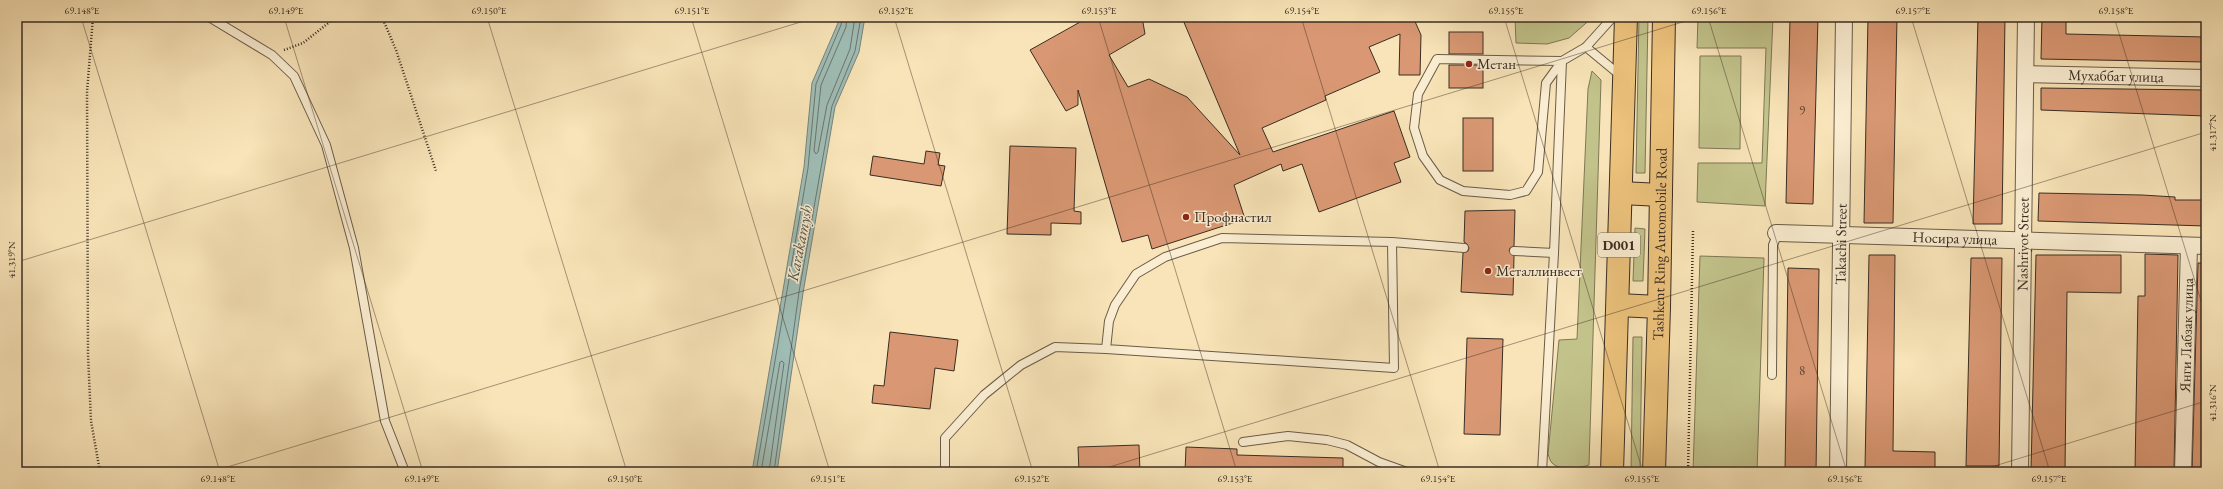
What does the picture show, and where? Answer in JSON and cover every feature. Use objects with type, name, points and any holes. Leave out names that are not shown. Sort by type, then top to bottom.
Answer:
[{"type":"highway","name":"D001","points":[[1612,472],[1626,17]]},
{"type":"highway","name":"Tashkent Ring Automobile Road","points":[[1654,472],[1659,307],[1664,17]]},
{"type":"highway","points":[[1621,193],[1661,195]]},
{"type":"highway","points":[[1618,305],[1659,307]]},
{"type":"street","name":"Takachi Street","points":[[1838,472],[1844,17]]},
{"type":"street","name":"Nashriyot Street","points":[[2020,472],[2026,17]]},
{"type":"street","name":"Мухаббат улица","points":[[2026,74],[2206,78]]},
{"type":"street","name":"Носира улица","points":[[1777,233],[2206,246]]},
{"type":"street","name":"Янги Лабзак улица","points":[[2183,472],[2189,246]]},
{"type":"lane","points":[[209,17],[272,55],[294,76],[326,145],[354,248],[385,420],[405,472]]},
{"type":"lane","points":[[1562,61],[1437,58],[1418,94],[1414,128],[1423,156],[1440,180],[1463,191],[1510,196],[1526,191],[1538,172],[1546,83],[1562,61],[1586,47],[1613,17]]},
{"type":"lane","points":[[1586,47],[1625,79]]},
{"type":"lane","points":[[1542,472],[1554,253],[1562,61]]},
{"type":"lane","points":[[1772,375],[1773,245],[1777,233]]},
{"type":"lane","points":[[1106,349],[1109,321],[1115,305],[1136,274],[1165,257],[1222,238],[1392,242],[1464,248]]},
{"type":"lane","points":[[945,472],[945,438],[984,395],[1021,365],[1055,347],[1394,368],[1392,242]]},
{"type":"lane","points":[[1514,251],[1554,253]]},
{"type":"lane","points":[[1243,442],[1288,436],[1327,440],[1347,445],[1379,462],[1406,472]]},
{"type":"path","points":[[93,17],[87,92],[88,355],[91,421],[100,472]]},
{"type":"path","points":[[272,55],[303,43],[336,17]]},
{"type":"path","points":[[382,17],[396,50],[436,170]]},
{"type":"path","points":[[1688,472],[1693,231]]},
{"type":"green space","points":[[1515,17],[1593,17],[1569,38],[1547,44],[1516,43]]},
{"type":"green space","points":[[1639,17],[1648,17],[1645,173],[1636,173]]},
{"type":"green space","points":[[1698,17],[1773,17],[1765,206],[1697,202],[1698,163],[1762,163],[1766,48],[1697,48]]},
{"type":"green space","points":[[1700,56],[1741,56],[1740,149],[1699,148]]},
{"type":"green space","points":[[1592,71],[1601,80],[1589,465],[1575,468],[1564,468],[1555,466],[1550,460],[1548,454],[1559,340],[1577,339],[1588,89]]},
{"type":"green space","points":[[1635,228],[1645,229],[1643,281],[1633,281]]},
{"type":"green space","points":[[1700,256],[1764,258],[1757,472],[1693,472]]},
{"type":"green space","points":[[1633,337],[1642,337],[1640,472],[1631,472]]},
{"type":"water","name":"Karakamysh","points":[[838,17],[865,17],[859,52],[835,107],[803,293],[777,472],[752,472],[804,167],[812,83],[838,23]]},
{"type":"building","points":[[1089,17],[1142,17],[1145,34],[1109,55],[1128,87],[1149,79],[1187,97],[1240,155],[1183,20],[1189,17],[1413,17],[1421,35],[1420,75],[1399,75],[1400,34],[1369,47],[1380,72],[1325,96],[1326,100],[1262,128],[1273,152],[1394,111],[1410,157],[1394,163],[1401,182],[1319,212],[1302,164],[1283,171],[1281,164],[1234,185],[1245,219],[1152,249],[1148,235],[1122,242],[1078,90],[1078,105],[1066,111],[1030,50]]},
{"type":"building","points":[[1790,17],[1818,17],[1813,204],[1786,203]]},
{"type":"building","points":[[1868,17],[1897,17],[1893,223],[1864,223]]},
{"type":"building","points":[[1978,17],[2005,17],[2002,224],[1973,224]]},
{"type":"building","points":[[2042,17],[2066,17],[2066,34],[2206,37],[2206,62],[2041,59]]},
{"type":"building","points":[[1449,32],[1483,32],[1483,54],[1449,54]]},
{"type":"building","points":[[1449,65],[1483,65],[1483,88],[1449,88]]},
{"type":"building","points":[[2041,88],[2206,90],[2206,116],[2041,110]]},
{"type":"building","points":[[1463,118],[1493,118],[1493,171],[1463,171]]},
{"type":"building","points":[[1010,146],[1076,148],[1074,211],[1081,212],[1081,224],[1051,223],[1051,235],[1007,234]]},
{"type":"building","points":[[926,151],[940,153],[938,165],[945,166],[941,186],[870,175],[873,156],[924,164]]},
{"type":"building","points":[[2039,193],[2142,195],[2175,197],[2175,200],[2206,200],[2206,226],[2038,221]]},
{"type":"building","name":"Металлинвест","points":[[1515,210],[1514,246],[1510,248],[1509,251],[1514,256],[1513,295],[1461,292],[1463,253],[1468,251],[1469,248],[1464,242],[1465,211]]},
{"type":"building","points":[[2145,254],[2178,255],[2174,472],[2135,472],[2138,296],[2145,296]]},
{"type":"building","points":[[1869,255],[1895,255],[1893,451],[1935,452],[1935,471],[1865,468]]},
{"type":"building","points":[[2036,255],[2121,255],[2121,293],[2067,292],[2065,472],[2031,471]]},
{"type":"building","points":[[1971,258],[2002,258],[1999,466],[1966,466]]},
{"type":"building","points":[[2198,263],[2206,263],[2206,472],[2192,472]]},
{"type":"building","points":[[1788,268],[1819,269],[1816,472],[1785,472]]},
{"type":"building","points":[[890,332],[958,340],[954,371],[935,368],[930,409],[872,403],[874,385],[884,386]]},
{"type":"building","points":[[1467,338],[1503,339],[1500,435],[1464,434]]},
{"type":"building","points":[[1139,445],[1140,472],[1079,472],[1078,447]]},
{"type":"building","points":[[1186,447],[1237,449],[1237,455],[1343,458],[1343,472],[1185,472]]},
{"type":"waterway","points":[[858,18],[881,20],[882,17]]},
{"type":"place","name":"Метан","points":[[1469,64]]},
{"type":"place","name":"Профнастил","points":[[1186,217]]},
{"type":"place","name":"Металлинвест","points":[[1488,271]]}]
